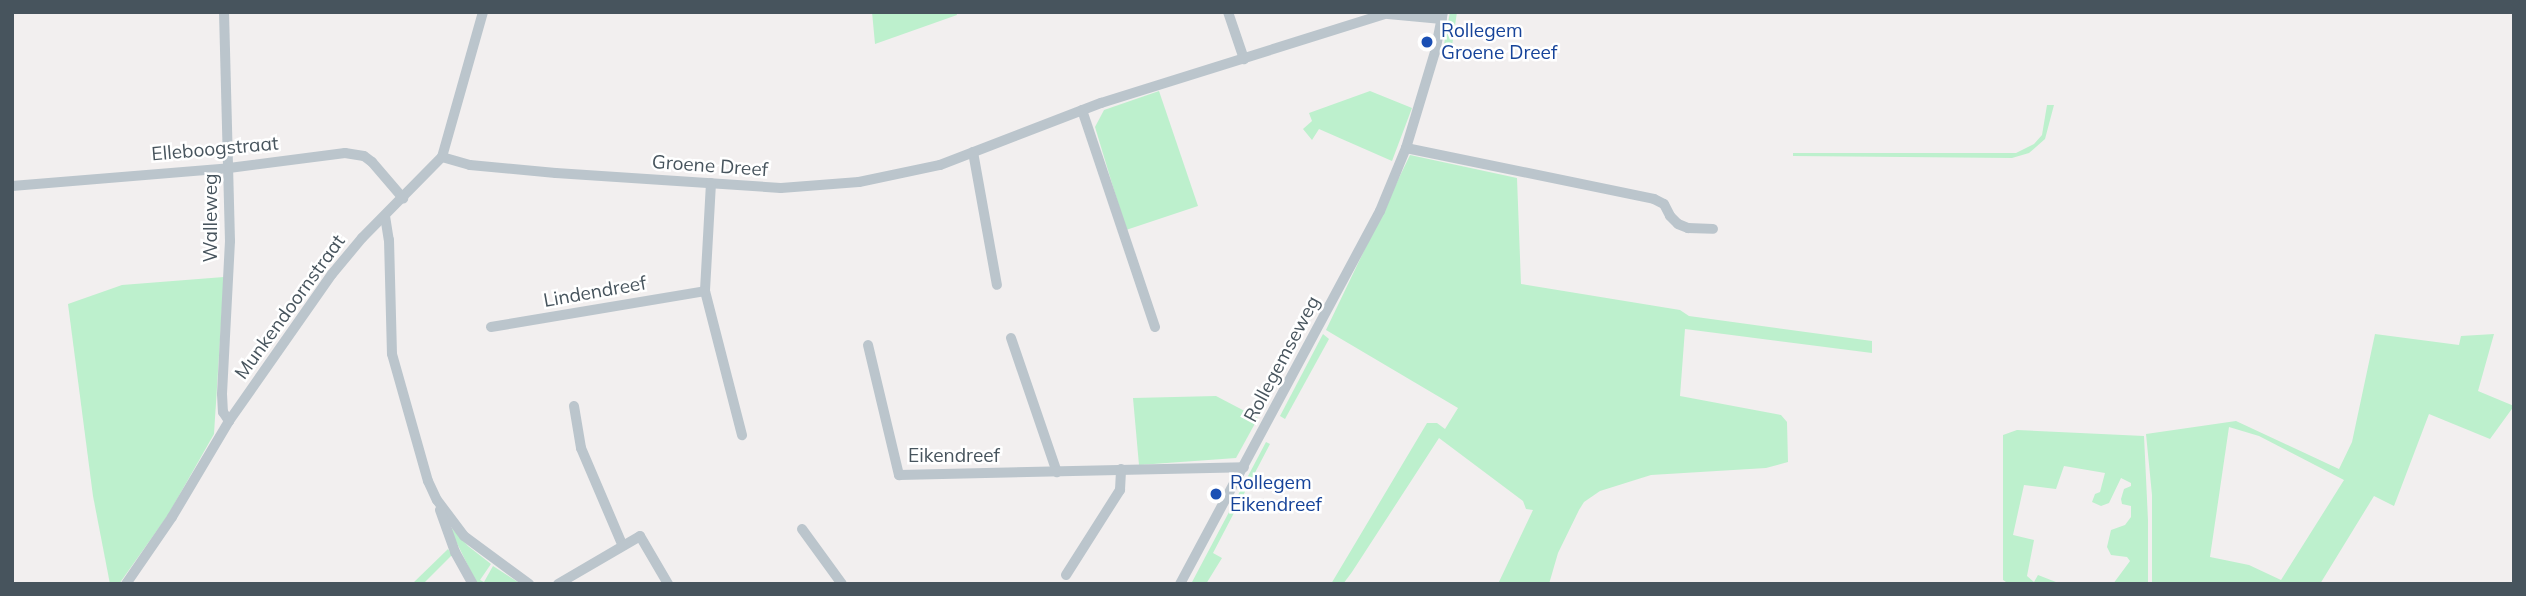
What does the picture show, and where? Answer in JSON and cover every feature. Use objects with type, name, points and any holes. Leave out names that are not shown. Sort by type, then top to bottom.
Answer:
[{"type":"street","name":"Walleweg","points":[[224,12],[229,168],[228,305],[222,394],[223,412],[229,421]]},
{"type":"street","name":"Munkendoornstraat","points":[[126,584],[172,517],[229,421],[332,274],[442,157],[483,12]]},
{"type":"street","points":[[1228,12],[1244,59]]},
{"type":"street","name":"Groene Dreef","points":[[442,157],[470,165],[556,173],[781,188],[859,182],[916,172],[1082,110],[1390,13],[1442,16]]},
{"type":"street","name":"Rollegemseweg","points":[[1180,584],[1380,211],[1406,148],[1442,16]]},
{"type":"street","points":[[1082,110],[1155,327]]},
{"type":"street","points":[[1406,148],[1660,201],[1678,224],[1688,228],[1713,229]]},
{"type":"street","points":[[973,152],[997,285]]},
{"type":"street","name":"Elleboogstraat","points":[[12,186],[229,168],[331,154],[364,156],[403,198]]},
{"type":"street","points":[[710,183],[705,291],[741,435]]},
{"type":"street","points":[[384,216],[389,240],[392,354],[425,473],[455,552],[473,584]]},
{"type":"street","name":"Lindendreef","points":[[491,327],[705,291]]},
{"type":"street","points":[[1011,338],[1056,472]]},
{"type":"street","name":"Eikendreef","points":[[868,345],[899,475],[1244,467]]},
{"type":"street","points":[[574,406],[581,448],[622,544]]},
{"type":"street","points":[[1066,575],[1119,490],[1121,470]]},
{"type":"street","points":[[437,500],[464,536],[529,584]]},
{"type":"street","points":[[802,529],[842,584]]},
{"type":"street","points":[[558,584],[622,544],[640,536],[668,584]]},
{"type":"green space","points":[[872,12],[956,12],[957,15],[875,44]]},
{"type":"green space","points":[[1450,12],[1457,12],[1452,46],[1444,44]]},
{"type":"green space","points":[[1159,91],[1198,206],[1126,230],[1095,127],[1104,110]]},
{"type":"green space","points":[[1370,91],[1412,108],[1392,161],[1319,129],[1312,140],[1303,129],[1312,121],[1309,113]]},
{"type":"green space","points":[[2047,105],[2054,105],[2045,139],[2029,153],[2012,158],[1793,156],[1793,153],[2016,153],[2034,144],[2042,135]]},
{"type":"green space","points":[[1410,155],[1517,178],[1521,284],[1680,310],[1689,316],[1872,341],[1872,353],[1685,329],[1680,396],[1781,415],[1787,422],[1788,462],[1766,468],[1651,475],[1600,491],[1584,502],[1579,510],[1558,553],[1549,584],[1498,584],[1533,510],[1526,509],[1523,501],[1439,438],[1352,572],[1343,584],[1331,584],[1427,423],[1437,423],[1445,429],[1458,408],[1326,330]]},
{"type":"green space","points":[[224,277],[214,434],[168,515],[119,584],[110,584],[93,496],[68,304],[122,285]]},
{"type":"green space","points":[[1323,334],[1329,339],[1285,419],[1280,416]]},
{"type":"green space","points":[[2375,334],[2459,345],[2461,336],[2494,334],[2478,391],[2514,406],[2490,439],[2429,414],[2394,506],[2374,496],[2320,584],[2152,584],[2152,495],[2146,434],[2236,421],[2339,469],[2352,442]],"holes":[[[2229,427],[2259,436],[2344,480],[2281,580],[2249,565],[2210,557]]]},
{"type":"green space","points":[[1216,396],[1258,418],[1236,458],[1139,465],[1133,398]]},
{"type":"green space","points":[[2017,430],[2144,436],[2148,584],[2113,584],[2130,561],[2127,557],[2111,555],[2107,547],[2111,530],[2125,525],[2131,517],[2131,506],[2122,504],[2121,499],[2124,489],[2131,486],[2131,483],[2121,478],[2109,503],[2101,506],[2092,502],[2095,494],[2100,492],[2105,473],[2064,466],[2056,489],[2024,485],[2013,535],[2034,540],[2027,576],[2034,582],[2038,575],[2061,584],[2009,584],[2003,580],[2003,435]]},
{"type":"green space","points":[[1266,442],[1270,444],[1213,553],[1222,558],[1206,584],[1191,584]]},
{"type":"green space","points":[[447,523],[468,546],[491,564],[480,580],[484,582],[493,566],[521,584],[477,584]]},
{"type":"green space","points":[[448,549],[452,555],[423,584],[412,584]]},
{"type":"place","name":"Rollegem Groene Dreef","points":[[1427,42]]},
{"type":"place","name":"Rollegem Eikendreef","points":[[1216,494]]}]
